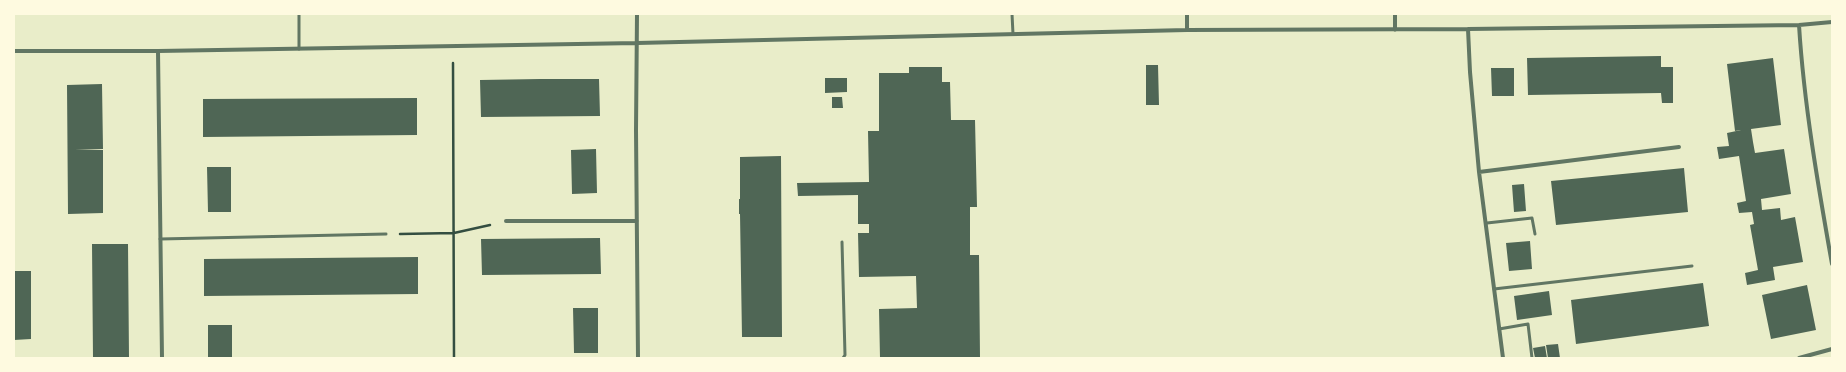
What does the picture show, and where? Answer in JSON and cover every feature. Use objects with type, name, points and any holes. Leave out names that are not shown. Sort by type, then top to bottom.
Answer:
[{"type":"street","points":[[637,14],[638,358]]},
{"type":"street","points":[[1187,14],[1187,30]]},
{"type":"street","points":[[1395,14],[1395,30]]},
{"type":"street","points":[[14,51],[299,49],[637,43],[1187,30],[1395,30],[1799,25],[1832,22]]},
{"type":"street","points":[[1799,25],[1800,51],[1818,186],[1832,264]]},
{"type":"street","points":[[1468,29],[1470,72],[1479,172],[1487,223],[1503,358]]},
{"type":"street","points":[[158,51],[162,358]]},
{"type":"street","points":[[1479,172],[1679,147]]},
{"type":"street","points":[[506,221],[637,221]]},
{"type":"street","points":[[1799,358],[1832,349]]},
{"type":"lane","points":[[298,14],[299,49]]},
{"type":"lane","points":[[1012,14],[1013,34]]},
{"type":"lane","points":[[1487,223],[1532,218],[1535,234]]},
{"type":"lane","points":[[160,239],[386,234]]},
{"type":"lane","points":[[842,242],[845,355],[843,358]]},
{"type":"lane","points":[[1494,289],[1692,266]]},
{"type":"lane","points":[[1499,329],[1528,324],[1532,358]]},
{"type":"path","points":[[452,46],[454,358]]},
{"type":"path","points":[[386,234],[454,234],[506,221]]},
{"type":"building","points":[[1661,56],[1661,67],[1673,67],[1673,103],[1662,103],[1661,93],[1528,95],[1527,58]]},
{"type":"building","points":[[1773,58],[1781,125],[1751,129],[1755,153],[1784,149],[1791,194],[1761,199],[1762,210],[1780,208],[1781,220],[1795,217],[1803,262],[1773,267],[1775,280],[1747,285],[1745,273],[1758,270],[1750,225],[1754,224],[1752,212],[1739,213],[1737,203],[1746,201],[1739,156],[1719,159],[1717,147],[1729,146],[1727,133],[1741,130],[1735,131],[1727,64]]},
{"type":"building","points":[[1146,65],[1158,65],[1159,105],[1146,105]]},
{"type":"building","points":[[909,67],[942,67],[942,82],[950,82],[951,120],[975,120],[977,207],[970,207],[970,255],[979,255],[980,358],[880,358],[879,309],[917,308],[916,276],[859,277],[858,233],[869,233],[869,224],[858,224],[858,195],[798,196],[797,183],[869,182],[868,131],[879,131],[879,73],[909,73]]},
{"type":"building","points":[[1491,68],[1514,68],[1514,96],[1492,96]]},
{"type":"building","points":[[825,78],[847,78],[847,92],[825,93]]},
{"type":"building","points":[[599,79],[600,116],[481,117],[480,80]]},
{"type":"building","points":[[102,84],[103,149],[75,149],[103,150],[103,213],[68,214],[67,85]]},
{"type":"building","points":[[832,97],[842,97],[843,108],[832,108]]},
{"type":"building","points":[[417,98],[417,135],[203,137],[203,99]]},
{"type":"building","points":[[596,149],[597,193],[572,194],[571,150]]},
{"type":"building","points":[[781,156],[782,337],[742,337],[739,214],[740,157]]},
{"type":"building","points":[[207,167],[231,167],[231,212],[208,212]]},
{"type":"building","points":[[1684,168],[1688,212],[1556,225],[1551,181]]},
{"type":"building","points":[[1524,184],[1526,211],[1514,212],[1512,185]]},
{"type":"building","points":[[600,238],[601,274],[482,275],[481,239]]},
{"type":"building","points":[[1530,241],[1532,269],[1509,271],[1506,243]]},
{"type":"building","points":[[92,244],[128,244],[129,358],[93,358]]},
{"type":"building","points":[[418,257],[418,294],[204,296],[204,259]]},
{"type":"building","points":[[14,271],[31,271],[31,339],[14,340]]},
{"type":"building","points":[[1703,283],[1709,326],[1576,344],[1571,300]]},
{"type":"building","points":[[1807,285],[1816,330],[1771,339],[1762,295]]},
{"type":"building","points":[[1549,291],[1552,315],[1517,320],[1514,296]]},
{"type":"building","points":[[573,308],[598,308],[598,353],[574,353]]},
{"type":"building","points":[[208,325],[232,325],[232,358],[208,358]]},
{"type":"building","points":[[1558,344],[1560,358],[1548,358],[1546,345]]},
{"type":"building","points":[[1545,346],[1547,358],[1535,358],[1533,348]]}]
